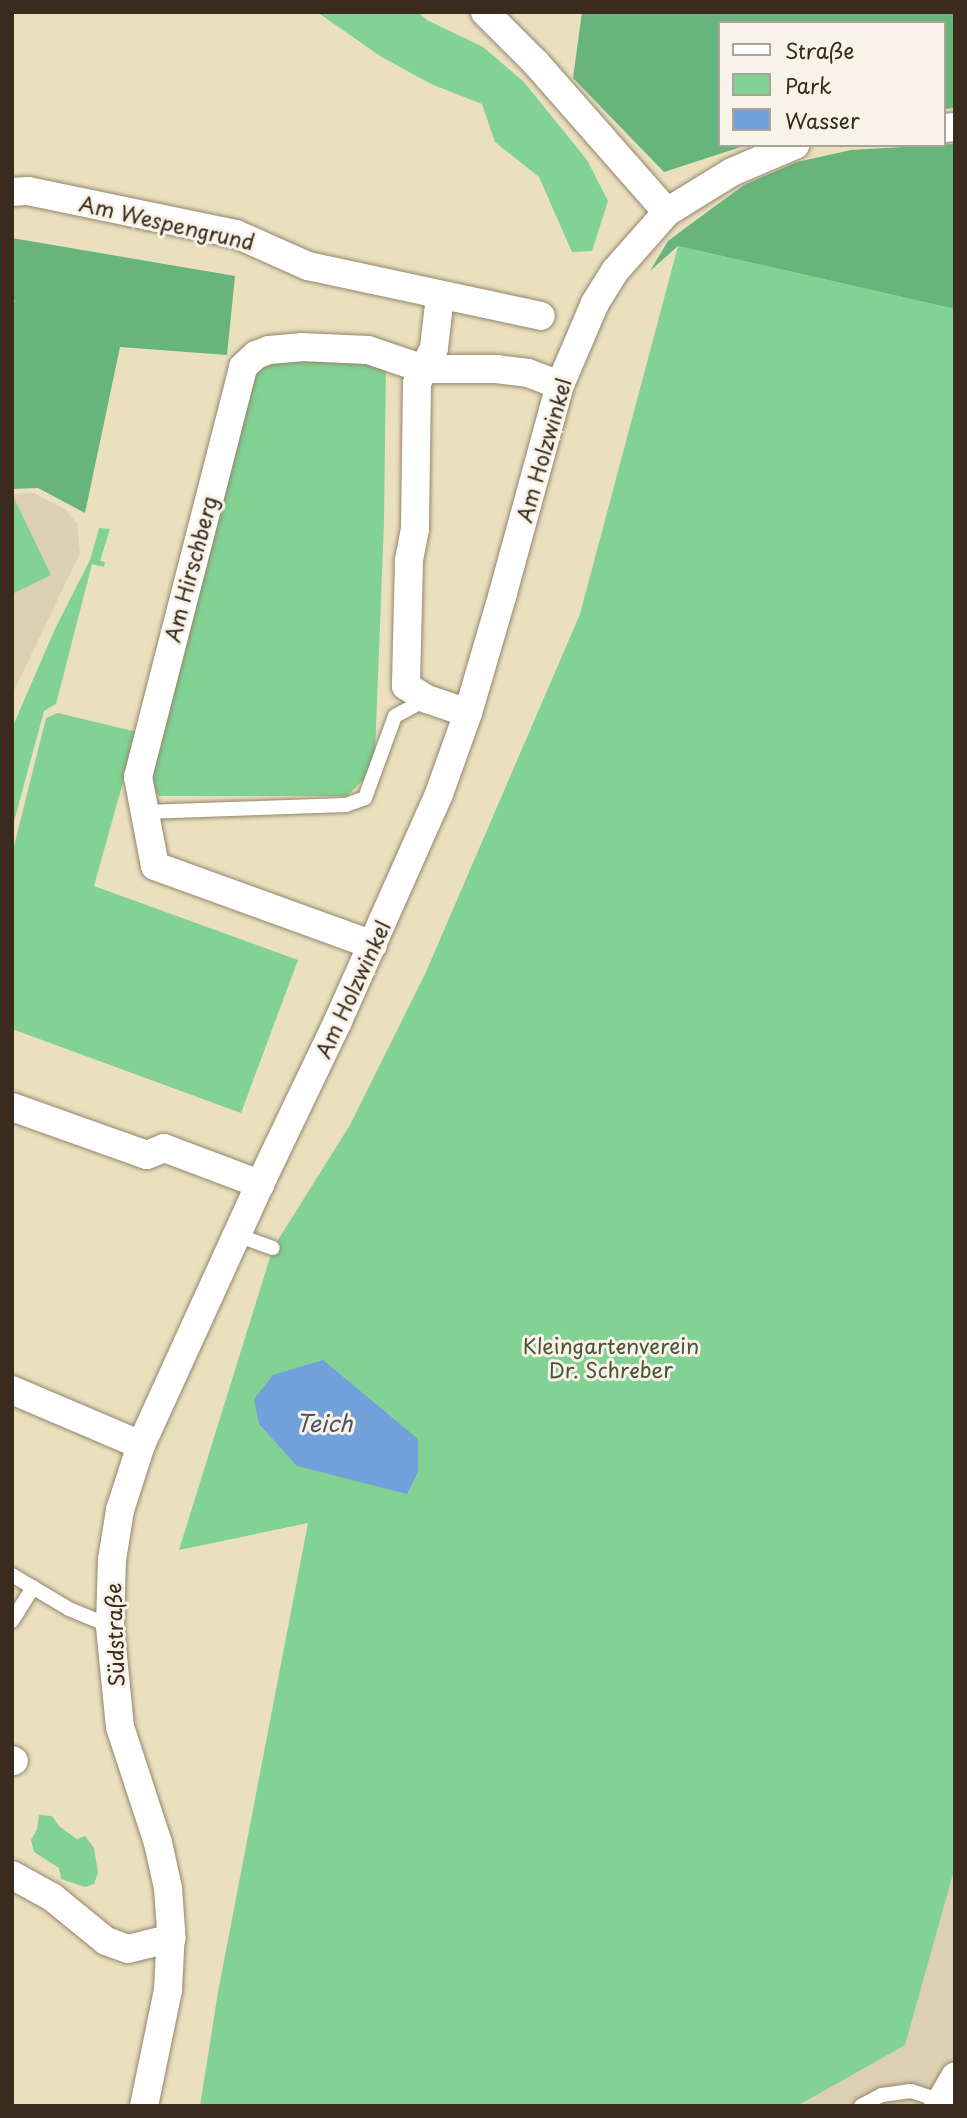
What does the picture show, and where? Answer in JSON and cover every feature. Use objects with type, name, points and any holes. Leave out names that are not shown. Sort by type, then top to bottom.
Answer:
[{"type":"street","points":[[485,12],[536,63],[667,212]]},
{"type":"street","name":"Am Holzwinkel","points":[[260,1184],[373,945],[439,794],[468,713],[560,385],[583,329],[615,271],[667,212],[732,172],[790,147]]},
{"type":"street","name":"Am Wespengrund","points":[[12,192],[28,191],[236,234],[309,266],[541,316]]},
{"type":"street","points":[[440,296],[434,348],[417,383],[415,529],[409,561],[406,686],[427,699],[468,713]]},
{"type":"street","name":"Am Hirschberg","points":[[373,945],[155,866],[138,777],[243,367],[256,355],[269,350],[314,347],[368,350],[424,369],[496,369],[528,373],[560,385]]},
{"type":"street","points":[[12,1107],[148,1155],[164,1148],[260,1184]]},
{"type":"street","name":"Südstraße","points":[[144,2106],[168,1990],[172,1938],[168,1888],[158,1843],[120,1727],[110,1626],[112,1560],[120,1510],[141,1445],[260,1184]]},
{"type":"street","points":[[12,1390],[141,1445]]},
{"type":"street","points":[[12,1875],[52,1897],[106,1941],[128,1949],[172,1938]]},
{"type":"street","points":[[940,2103],[955,2076]]},
{"type":"lane","points":[[144,812],[345,805],[365,798],[395,716],[427,699]]},
{"type":"lane","points":[[237,1234],[273,1248]]},
{"type":"lane","points":[[12,1575],[69,1609],[110,1626]]},
{"type":"lane","points":[[12,1621],[33,1587]]},
{"type":"lane","points":[[861,2106],[881,2095],[911,2091],[940,2103]]},
{"type":"shaded area","points":[[34,493],[65,509],[77,524],[80,553],[12,695],[12,494]]},
{"type":"shaded area","points":[[955,1867],[955,2106],[797,2106],[905,2044]]},
{"type":"green space","points":[[317,12],[418,12],[427,20],[483,47],[524,82],[587,160],[608,201],[592,251],[572,252],[539,177],[495,142],[482,104],[431,84],[380,56]]},
{"type":"green space","points":[[582,12],[955,12],[955,108],[946,109],[946,21],[718,21],[718,147],[741,147],[664,172],[573,78]]},
{"type":"green space","points":[[955,144],[955,309],[678,246],[650,271],[668,241],[688,226],[744,185],[797,162],[851,150],[946,147],[946,145]]},
{"type":"green space","points":[[12,238],[235,276],[227,355],[120,347],[85,513],[38,488],[12,489],[12,305],[15,301],[12,298]]},
{"type":"green space","name":"Kleingartenverein Dr. Schreber","points":[[678,246],[955,309],[955,1867],[905,2045],[797,2106],[200,2106],[218,1992],[308,1523],[179,1550],[273,1248],[350,1125],[426,972],[580,614]]},
{"type":"green space","points":[[275,356],[386,363],[384,522],[375,754],[366,777],[347,796],[159,796],[147,780],[259,363]]},
{"type":"green space","points":[[12,497],[51,575],[12,594]]},
{"type":"green space","points":[[99,528],[110,529],[100,561],[105,562],[104,567],[92,564],[56,704],[44,711],[12,829],[12,728],[55,629],[90,560]]},
{"type":"green space","points":[[58,713],[137,732],[94,886],[298,960],[241,1113],[12,1029],[12,854],[46,718]]},
{"type":"green space","points":[[39,1815],[52,1816],[60,1827],[77,1839],[85,1836],[94,1848],[98,1873],[94,1884],[85,1887],[61,1879],[59,1868],[34,1852],[31,1840],[37,1829]]},
{"type":"water","name":"Teich","points":[[323,1360],[418,1439],[418,1472],[407,1494],[297,1466],[259,1424],[254,1399],[273,1375]]}]
